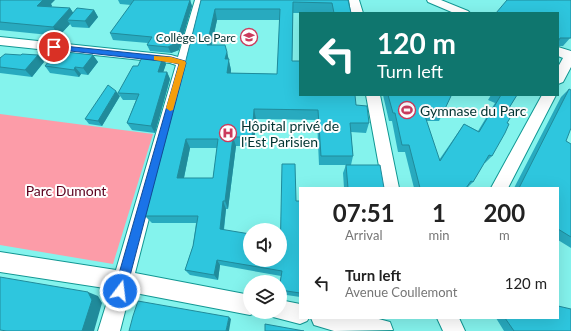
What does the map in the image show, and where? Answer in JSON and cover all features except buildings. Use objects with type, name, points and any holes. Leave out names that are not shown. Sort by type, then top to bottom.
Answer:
[{"type":"street","points":[[109,331],[200,0]]},
{"type":"street","points":[[354,0],[357,12]]},
{"type":"street","points":[[432,0],[462,12]]},
{"type":"street","points":[[0,41],[171,59],[182,63]]},
{"type":"street","points":[[559,51],[571,56],[559,76]]},
{"type":"street","points":[[372,96],[391,187]]},
{"type":"street","points":[[499,187],[548,96]]},
{"type":"street","points":[[0,262],[123,281],[243,304]]},
{"type":"street","points":[[287,311],[299,314]]},
{"type":"street","points":[[329,319],[383,326]]},
{"type":"street","points":[[448,319],[454,331]]},
{"type":"green space","name":"Parc Dumont","points":[[0,114],[153,134],[113,264],[0,245]]},
{"type":"slow traffic","points":[[157,58],[171,59],[182,63],[170,108]]},
{"type":"place","name":"Collège Le Parc","points":[[249,37]]},
{"type":"place","name":"Gymnase du Parc","points":[[407,110]]},
{"type":"place","name":"Hôpital privé de l'Est Parisien","points":[[228,133]]},
{"type":"route","points":[[54,47],[171,59],[182,63],[120,291]]}]
